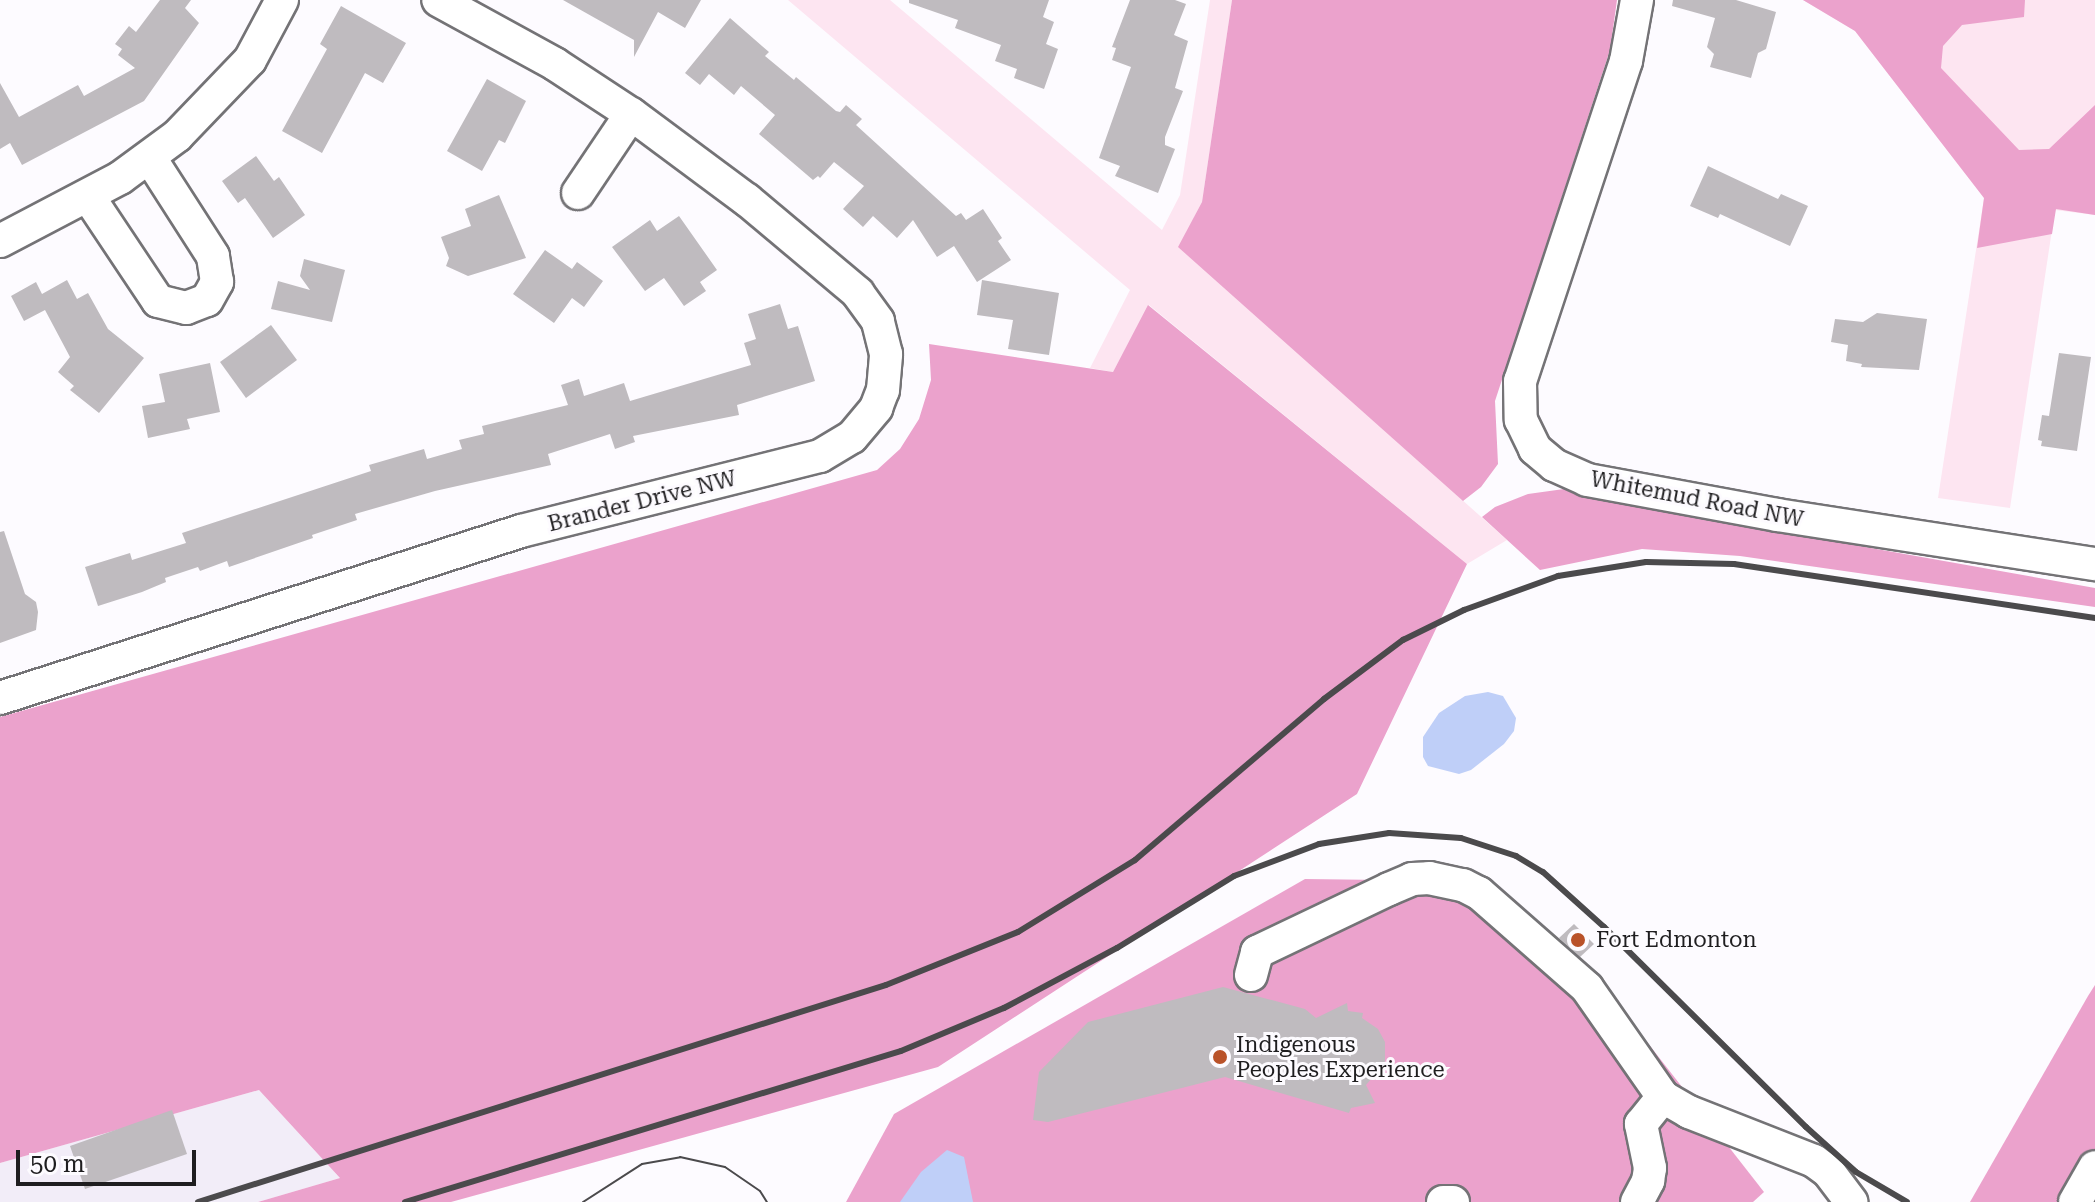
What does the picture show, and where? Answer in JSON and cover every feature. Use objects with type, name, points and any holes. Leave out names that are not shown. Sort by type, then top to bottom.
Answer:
[{"type":"street","points":[[0,241],[88,196],[150,158],[228,87],[250,60],[282,0]]},
{"type":"street","name":"Brander Drive NW","points":[[0,698],[521,531],[820,456],[852,437],[876,408],[886,372],[884,337],[869,306],[858,293],[758,209],[631,114],[555,64],[438,0]]},
{"type":"street","name":"Whitemud Road NW","points":[[1637,0],[1626,61],[1520,381],[1521,420],[1535,449],[1554,465],[1587,480],[1777,515],[2095,564]]},
{"type":"street","points":[[578,193],[631,114]]},
{"type":"street","points":[[88,196],[158,301],[186,308],[207,300],[217,282],[213,256],[150,158]]},
{"type":"street","points":[[1251,975],[1257,952],[1412,879],[1448,880],[1479,893],[1587,988],[1663,1097],[1689,1112],[1814,1161],[1828,1171],[1851,1202]]},
{"type":"street","points":[[1637,1202],[1650,1168],[1641,1124],[1663,1097]]},
{"type":"street","points":[[2075,1202],[2095,1167]]},
{"type":"street","points":[[1443,1202],[1453,1202]]},
{"type":"shaded area","points":[[788,0],[890,0],[1162,230],[1180,195],[1210,0],[1232,0],[1202,202],[1179,247],[1507,540],[1467,564],[1149,305],[1113,372],[1090,368],[1130,290]]},
{"type":"shaded area","points":[[1232,0],[1617,0],[1610,50],[1495,401],[1498,464],[1481,487],[1463,501],[1178,247],[1202,202]]},
{"type":"shaded area","points":[[1803,0],[2095,0],[2095,215],[2055,210],[2010,508],[1938,498],[1984,198],[1855,31]]},
{"type":"shaded area","points":[[1803,0],[2025,0],[2024,17],[1962,25],[1943,46],[1941,68],[2019,150],[2049,149],[2095,105],[2095,215],[2056,209],[2052,234],[1977,248],[1984,198],[1855,31]]},
{"type":"shaded area","points":[[1148,305],[1467,564],[1357,794],[938,1067],[451,1202],[258,1202],[340,1178],[259,1090],[0,1163],[0,717],[877,470],[900,449],[919,419],[931,380],[929,344],[1113,372]]},
{"type":"shaded area","points":[[1564,489],[1579,496],[2095,588],[2095,607],[1740,556],[1642,549],[1540,570],[1482,517],[1495,507],[1528,494]]},
{"type":"shaded area","points":[[1305,879],[1384,880],[1451,892],[1597,978],[1764,1192],[1753,1202],[846,1202],[894,1114]]},
{"type":"shaded area","points":[[2095,985],[2095,1202],[1970,1202],[2088,996]]},
{"type":"shaded area","points":[[259,1090],[340,1178],[258,1202],[0,1202],[0,1163]]},
{"type":"water","points":[[1488,692],[1503,696],[1516,718],[1514,731],[1504,744],[1471,770],[1459,774],[1428,766],[1423,757],[1423,737],[1439,713],[1465,696]]},
{"type":"water","points":[[947,1150],[964,1157],[973,1202],[900,1202],[921,1172]]},
{"type":"building","points":[[160,0],[191,0],[185,8],[199,23],[144,101],[22,165],[10,143],[0,149],[0,83],[19,117],[78,85],[84,96],[135,68],[118,55],[122,49],[115,44],[129,26],[136,32]]},
{"type":"building","points":[[563,0],[701,0],[685,28],[658,12],[634,57],[634,40]]},
{"type":"building","points":[[909,0],[1049,0],[1043,17],[1054,22],[1046,44],[1058,49],[1044,89],[1014,78],[1017,69],[995,61],[1001,45],[955,28],[958,20],[909,3]]},
{"type":"building","points":[[1130,0],[1175,0],[1186,4],[1174,35],[1188,41],[1175,88],[1183,91],[1165,137],[1165,145],[1175,149],[1158,193],[1115,176],[1120,166],[1099,158],[1131,67],[1112,60],[1116,48],[1112,47]]},
{"type":"building","points":[[1673,0],[1736,0],[1776,12],[1766,49],[1758,53],[1751,78],[1710,67],[1714,54],[1707,47],[1715,18],[1672,6]]},
{"type":"building","points":[[341,6],[406,43],[383,83],[365,73],[322,153],[282,131],[327,49],[320,44]]},
{"type":"building","points":[[730,18],[769,52],[765,56],[794,80],[796,77],[836,111],[840,112],[846,105],[862,119],[856,125],[956,216],[961,213],[966,220],[983,209],[1002,238],[998,241],[1011,260],[977,282],[954,246],[937,257],[913,220],[897,238],[873,216],[863,227],[843,209],[864,186],[834,162],[820,178],[818,176],[813,180],[759,134],[775,115],[741,86],[734,95],[709,74],[700,85],[685,73]]},
{"type":"building","points":[[487,79],[526,101],[505,143],[499,140],[482,171],[447,151]]},
{"type":"building","points":[[256,156],[274,181],[279,177],[305,215],[273,238],[245,198],[238,203],[222,181]]},
{"type":"building","points":[[1708,166],[1778,199],[1781,194],[1808,206],[1790,246],[1720,214],[1718,218],[1690,206]]},
{"type":"building","points":[[499,195],[526,258],[468,276],[446,266],[449,258],[441,237],[471,226],[465,209]]},
{"type":"building","points":[[679,216],[717,270],[700,282],[706,291],[684,306],[664,278],[645,291],[612,247],[650,220],[657,231]]},
{"type":"building","points":[[545,250],[572,269],[577,262],[603,281],[584,307],[572,298],[554,323],[513,294]]},
{"type":"building","points":[[304,259],[345,270],[332,322],[271,309],[278,281],[310,290],[300,276]]},
{"type":"building","points":[[67,280],[77,299],[88,293],[108,329],[144,358],[99,413],[70,390],[74,386],[58,372],[70,357],[45,310],[24,321],[11,296],[36,282],[42,294]]},
{"type":"building","points":[[982,280],[1059,293],[1049,355],[1008,349],[1013,320],[977,315]]},
{"type":"building","points":[[780,304],[788,329],[798,326],[815,381],[737,405],[739,415],[633,436],[635,442],[615,449],[610,434],[548,454],[551,465],[435,491],[355,514],[357,520],[312,535],[313,538],[229,567],[227,561],[200,571],[198,567],[165,578],[166,582],[142,592],[98,606],[85,567],[130,553],[132,560],[186,543],[182,533],[371,471],[369,465],[424,449],[427,459],[462,449],[459,440],[484,434],[482,426],[568,405],[561,385],[579,379],[584,396],[624,383],[630,401],[751,365],[744,343],[756,339],[748,314]]},
{"type":"building","points":[[1877,313],[1927,319],[1919,370],[1861,367],[1862,364],[1846,361],[1848,345],[1831,342],[1835,319],[1863,322]]},
{"type":"building","points":[[271,325],[297,360],[246,398],[220,362]]},
{"type":"building","points":[[2059,353],[2091,357],[2077,451],[2041,446],[2042,441],[2038,440],[2042,415],[2049,416]]},
{"type":"building","points":[[210,363],[220,412],[187,419],[190,429],[148,438],[142,406],[165,402],[159,374]]},
{"type":"building","points":[[4,531],[25,594],[36,602],[38,612],[36,630],[0,643],[0,532]]},
{"type":"building","name":"Fort Edmonton","points":[[1574,924],[1594,944],[1580,957],[1559,938]]},
{"type":"building","name":"Indigenous Peoples Experience","points":[[1223,987],[1305,1009],[1316,1018],[1347,1003],[1348,1011],[1363,1013],[1362,1018],[1378,1029],[1385,1042],[1385,1063],[1366,1085],[1375,1103],[1351,1108],[1349,1113],[1225,1077],[1048,1122],[1033,1120],[1039,1072],[1088,1022]]},
{"type":"building","points":[[172,1110],[187,1154],[85,1189],[70,1146]]},
{"type":"tram line","points":[[583,1202],[642,1164],[680,1157],[725,1167],[760,1191],[767,1202]]},
{"type":"railway","points":[[198,1202],[886,985],[1018,932],[1135,860],[1324,699],[1403,640],[1464,610],[1558,576],[1646,562],[1734,564],[2095,618]]},
{"type":"railway","points":[[405,1202],[901,1051],[1004,1008],[1117,948],[1234,876],[1319,844],[1389,833],[1461,838],[1516,856],[1543,872],[1604,927],[1806,1127],[1856,1172],[1907,1202]]},
{"type":"place","name":"Fort Edmonton","points":[[1578,940]]},
{"type":"place","name":"Indigenous Peoples Experience","points":[[1220,1057]]}]
